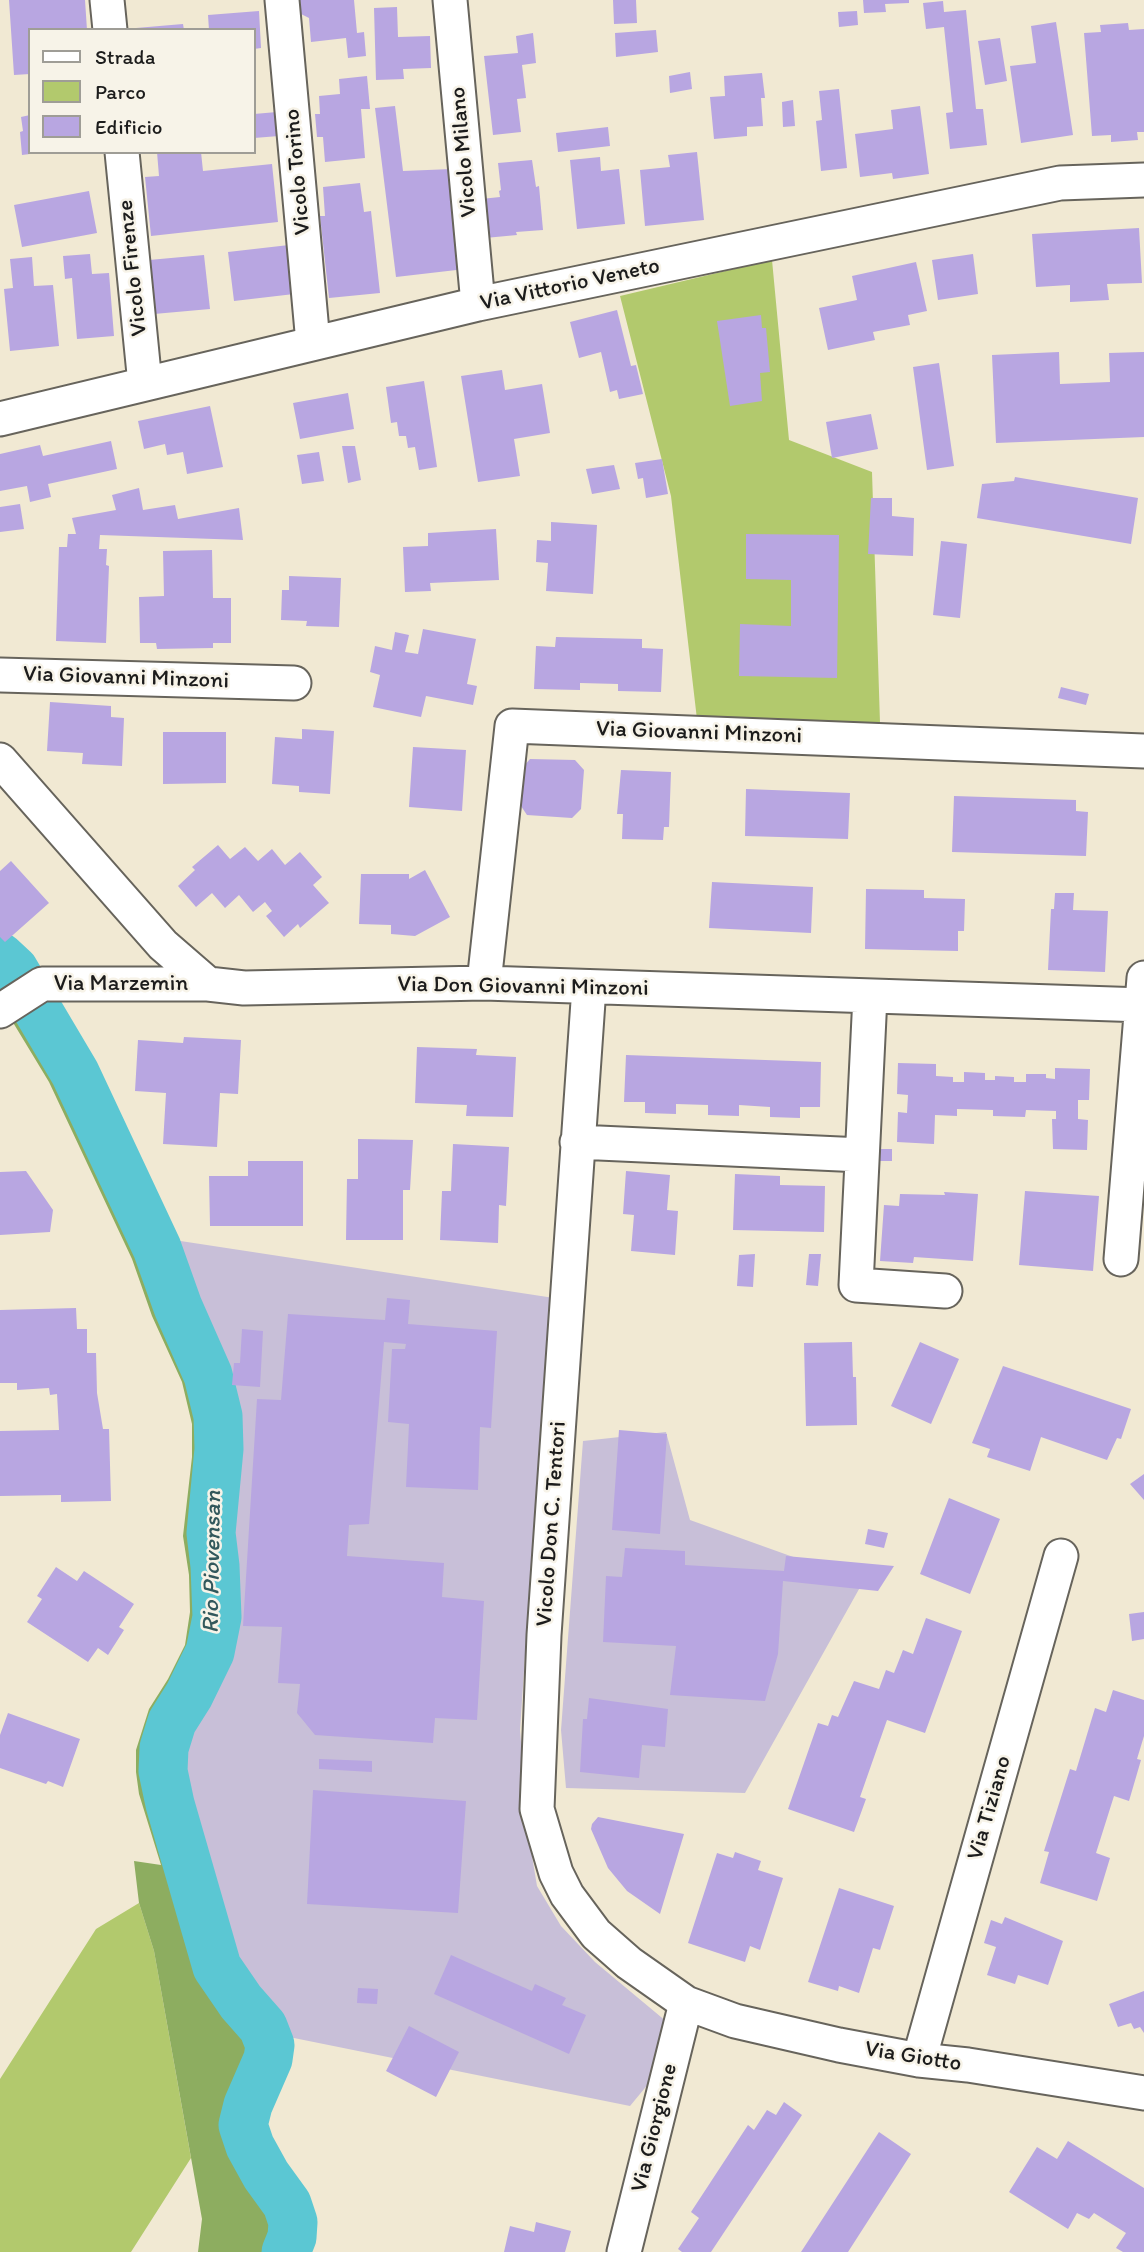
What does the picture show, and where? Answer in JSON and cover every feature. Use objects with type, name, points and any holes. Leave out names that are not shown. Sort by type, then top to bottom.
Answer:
[{"type":"street","points":[[107,0],[110,28]]},
{"type":"street","name":"Vicolo Torino","points":[[282,0],[313,343]]},
{"type":"street","name":"Vicolo Milano","points":[[450,0],[478,304]]},
{"type":"street","name":"Vicolo Firenze","points":[[122,154],[145,384]]},
{"type":"street","name":"Via Vittorio Veneto","points":[[0,419],[478,304],[1060,183],[1144,180]]},
{"type":"street","name":"Via Giovanni Minzoni","points":[[0,675],[295,683]]},
{"type":"street","name":"Via Giovanni Minzoni","points":[[484,983],[512,726],[1144,751]]},
{"type":"street","points":[[0,760],[163,945],[208,984]]},
{"type":"street","name":"Via Don Giovanni Minzoni","points":[[208,984],[244,988],[484,983],[870,996],[1143,996]]},
{"type":"street","name":"Via Marzemin","points":[[0,1011],[42,984],[208,984]]},
{"type":"street","name":"Vicolo Don C. Tentori","points":[[589,987],[544,1635],[537,1809],[556,1873],[596,1934],[629,1963],[686,2003]]},
{"type":"street","points":[[870,996],[856,1284],[946,1291]]},
{"type":"street","points":[[1121,1259],[1143,996]]},
{"type":"street","points":[[577,1142],[862,1155]]},
{"type":"street","name":"Via Tiziano","points":[[919,2060],[1061,1556]]},
{"type":"street","name":"Via Giotto","points":[[686,2003],[736,2021],[919,2060],[968,2065],[1144,2093]]},
{"type":"street","name":"Via Giorgione","points":[[624,2252],[686,2003]]},
{"type":"shaded area","points":[[174,1240],[554,1298],[533,1537],[520,1730],[529,1838],[537,1886],[561,1926],[595,1962],[673,2027],[688,2036],[630,2106],[289,2037],[278,2014],[255,1989],[231,1953],[219,1902],[183,1785],[182,1771],[185,1744],[229,1660],[237,1615],[230,1534],[238,1460],[238,1417]]},
{"type":"shaded area","points":[[666,1432],[690,1520],[863,1582],[745,1793],[566,1788],[561,1730],[583,1441]]},
{"type":"green space","points":[[772,260],[789,440],[872,472],[880,723],[698,728],[671,496],[620,296]]},
{"type":"green space","points":[[0,927],[28,956],[90,1059],[175,1242],[195,1299],[226,1367],[238,1417],[238,1460],[230,1534],[237,1615],[229,1660],[185,1744],[183,1786],[219,1902],[231,1953],[255,1989],[278,2014],[290,2042],[291,2052],[285,2075],[262,2120],[264,2130],[282,2164],[300,2188],[312,2213],[314,2232],[308,2252],[198,2252],[202,2219],[154,1951],[139,1903],[134,1861],[161,1865],[139,1794],[136,1750],[149,1709],[185,1645],[190,1612],[189,1575],[183,1536],[192,1457],[192,1424],[182,1382],[152,1316],[132,1259],[49,1082],[0,1001]]},
{"type":"green space","points":[[139,1903],[154,1951],[191,2158],[131,2252],[0,2252],[0,2079],[96,1929]]},
{"type":"building","points":[[9,0],[85,0],[87,28],[28,28],[28,74],[14,75]]},
{"type":"building","points":[[300,0],[354,0],[357,33],[364,32],[366,56],[348,58],[346,38],[311,42],[309,18],[301,14]]},
{"type":"building","points":[[613,0],[636,0],[637,23],[614,24]]},
{"type":"building","points":[[863,0],[909,0],[909,3],[885,4],[886,12],[864,13]]},
{"type":"building","points":[[943,1],[944,12],[966,10],[976,109],[983,109],[987,145],[950,149],[946,113],[953,112],[944,27],[926,29],[923,3]]},
{"type":"building","points":[[397,7],[398,37],[430,36],[431,68],[403,69],[404,79],[376,80],[374,8]]},
{"type":"building","points":[[259,11],[261,48],[256,49],[256,28],[209,28],[208,15]]},
{"type":"building","points":[[857,11],[858,25],[839,27],[838,12]]},
{"type":"building","points":[[1056,22],[1073,135],[1021,143],[1010,66],[1036,63],[1031,26]]},
{"type":"building","points":[[1128,23],[1129,30],[1144,29],[1144,132],[1137,132],[1138,140],[1111,142],[1111,135],[1092,136],[1084,33],[1101,32],[1100,25]]},
{"type":"building","points":[[183,24],[184,28],[136,28]]},
{"type":"building","points":[[656,30],[658,52],[616,57],[615,33]]},
{"type":"building","points":[[533,33],[536,63],[522,65],[526,98],[517,99],[521,132],[493,135],[484,56],[518,53],[516,36]]},
{"type":"building","points":[[1000,38],[1007,81],[985,85],[978,41]]},
{"type":"building","points":[[690,72],[692,89],[670,93],[669,76]]},
{"type":"building","points":[[762,73],[765,98],[761,98],[763,126],[747,127],[747,136],[714,139],[710,97],[725,96],[724,76]]},
{"type":"building","points":[[367,76],[370,109],[361,109],[365,158],[325,162],[323,137],[317,137],[315,114],[320,114],[319,96],[340,94],[339,79]]},
{"type":"building","points":[[839,89],[847,168],[821,171],[816,121],[822,120],[819,91]]},
{"type":"building","points":[[793,100],[795,126],[783,127],[782,102]]},
{"type":"building","points":[[395,106],[403,171],[452,169],[465,269],[396,277],[375,108]]},
{"type":"building","points":[[920,106],[929,174],[893,179],[892,173],[860,177],[855,134],[893,129],[891,110]]},
{"type":"building","points":[[277,112],[279,136],[256,138],[256,114]]},
{"type":"building","points":[[28,115],[30,154],[22,155],[21,117]]},
{"type":"building","points":[[608,127],[610,146],[558,152],[556,133]]},
{"type":"building","points":[[697,152],[704,220],[645,226],[640,170],[670,167],[668,155]]},
{"type":"building","points":[[157,154],[201,154],[203,171],[272,164],[278,222],[151,236],[145,177],[159,176]]},
{"type":"building","points":[[600,157],[601,171],[619,169],[625,224],[577,229],[570,160]]},
{"type":"building","points":[[532,160],[536,187],[539,186],[543,230],[485,238],[481,199],[500,197],[498,163]]},
{"type":"building","points":[[360,183],[364,212],[371,211],[380,293],[329,298],[320,216],[325,216],[323,187]]},
{"type":"building","points":[[89,191],[97,233],[22,247],[14,205]]},
{"type":"building","points":[[1139,228],[1142,283],[1107,284],[1109,300],[1070,302],[1070,285],[1036,287],[1032,234]]},
{"type":"building","points":[[289,245],[294,294],[234,301],[228,252]]},
{"type":"building","points":[[90,254],[92,274],[109,273],[114,336],[77,339],[72,278],[65,279],[63,256]]},
{"type":"building","points":[[973,254],[978,294],[938,300],[932,260]]},
{"type":"building","points":[[204,255],[210,309],[154,314],[149,260]]},
{"type":"building","points":[[32,257],[34,286],[53,285],[59,346],[10,351],[4,289],[13,288],[10,259]]},
{"type":"building","points":[[916,262],[927,311],[908,315],[910,325],[873,332],[875,340],[828,350],[819,308],[857,300],[852,276]]},
{"type":"building","points":[[617,310],[631,366],[636,365],[643,394],[619,399],[617,390],[610,392],[601,352],[579,358],[570,322]]},
{"type":"building","points":[[761,315],[762,328],[766,328],[770,372],[760,373],[762,401],[730,406],[717,321]]},
{"type":"building","points":[[1059,352],[1060,384],[1110,382],[1109,353],[1144,352],[1144,437],[996,443],[992,355]]},
{"type":"building","points":[[939,363],[954,466],[927,470],[913,367]]},
{"type":"building","points":[[502,370],[505,390],[542,384],[550,433],[514,439],[520,476],[478,482],[461,376]]},
{"type":"building","points":[[424,381],[437,467],[419,470],[415,447],[408,448],[406,436],[399,436],[397,422],[391,423],[386,387]]},
{"type":"building","points":[[348,393],[354,429],[300,439],[293,403]]},
{"type":"building","points":[[210,406],[223,467],[187,474],[183,452],[167,455],[165,444],[144,449],[138,421]]},
{"type":"building","points":[[871,414],[878,449],[832,458],[826,422]]},
{"type":"building","points":[[111,441],[117,469],[48,484],[51,497],[30,502],[27,486],[0,491],[0,454],[40,445],[43,456]]},
{"type":"building","points":[[342,446],[355,446],[361,480],[348,483]]},
{"type":"building","points":[[319,452],[324,481],[302,484],[297,455]]},
{"type":"building","points":[[662,459],[668,494],[646,498],[643,478],[638,479],[635,463]]},
{"type":"building","points":[[614,465],[620,489],[592,494],[586,469]]},
{"type":"building","points":[[1015,477],[1138,498],[1131,544],[977,518],[982,484],[1014,481]]},
{"type":"building","points":[[139,488],[143,510],[175,505],[178,519],[239,508],[243,540],[100,535],[99,549],[107,549],[106,565],[109,566],[106,643],[56,641],[59,547],[67,547],[68,534],[76,534],[72,518],[116,510],[112,495]]},
{"type":"building","points":[[871,498],[892,498],[892,516],[914,518],[913,556],[868,554]]},
{"type":"building","points":[[20,504],[24,529],[0,532],[0,507]]},
{"type":"building","points":[[551,522],[597,525],[593,594],[546,591],[548,563],[536,562],[537,540],[551,541]]},
{"type":"building","points":[[496,529],[499,580],[430,583],[431,591],[405,592],[403,547],[428,546],[428,533]]},
{"type":"building","points":[[746,534],[839,535],[837,678],[739,676],[740,624],[791,626],[791,580],[746,579]]},
{"type":"building","points":[[941,541],[967,544],[960,618],[933,615]]},
{"type":"building","points":[[212,550],[213,598],[231,598],[231,643],[213,643],[213,648],[157,649],[156,643],[140,643],[139,597],[164,596],[163,551]]},
{"type":"building","points":[[289,576],[341,578],[339,627],[306,626],[307,621],[281,620],[282,590],[289,590]]},
{"type":"building","points":[[423,629],[476,639],[467,684],[477,686],[473,705],[426,696],[421,717],[373,707],[380,675],[370,672],[375,646],[392,650],[395,632],[409,635],[405,652],[418,654]]},
{"type":"building","points":[[556,637],[642,639],[642,648],[663,649],[661,692],[618,691],[618,684],[580,683],[580,690],[534,689],[536,646],[555,647]]},
{"type":"building","points":[[1061,687],[1089,694],[1086,705],[1058,698]]},
{"type":"building","points":[[50,702],[111,706],[111,717],[124,718],[122,766],[82,764],[83,753],[47,751]]},
{"type":"building","points":[[302,729],[334,731],[330,794],[299,792],[299,786],[272,784],[275,737],[302,739]]},
{"type":"building","points":[[163,732],[226,732],[226,783],[163,784]]},
{"type":"building","points":[[413,747],[466,750],[462,811],[409,807]]},
{"type":"building","points":[[530,759],[575,760],[584,770],[581,809],[572,818],[527,815],[521,806],[523,767]]},
{"type":"building","points":[[621,770],[671,772],[669,827],[664,827],[663,840],[622,839],[623,814],[617,814]]},
{"type":"building","points":[[746,789],[850,793],[848,839],[745,836]]},
{"type":"building","points":[[954,796],[1076,800],[1076,811],[1088,812],[1086,856],[952,852]]},
{"type":"building","points":[[218,845],[230,859],[245,847],[258,861],[272,849],[285,865],[300,852],[322,877],[313,885],[329,903],[300,928],[298,924],[284,937],[266,916],[272,911],[265,902],[253,912],[239,895],[225,908],[212,893],[196,907],[178,886],[195,870],[192,867]]},
{"type":"building","points":[[11,861],[49,903],[5,942],[0,937],[0,871]]},
{"type":"building","points":[[425,870],[450,917],[415,936],[391,934],[391,925],[359,924],[361,874],[409,874],[409,879]]},
{"type":"building","points":[[712,882],[813,887],[811,933],[709,928]]},
{"type":"building","points":[[866,889],[924,890],[924,898],[965,899],[964,931],[958,931],[958,951],[865,949]]},
{"type":"building","points":[[1055,893],[1074,893],[1073,910],[1108,911],[1105,972],[1048,970],[1051,909],[1054,909]]},
{"type":"building","points":[[184,1037],[241,1040],[238,1094],[220,1093],[217,1147],[163,1144],[166,1093],[135,1091],[138,1040],[183,1043]]},
{"type":"building","points":[[417,1047],[477,1049],[476,1055],[516,1057],[513,1117],[466,1116],[467,1105],[415,1103]]},
{"type":"building","points":[[626,1055],[821,1062],[820,1107],[800,1107],[800,1118],[770,1117],[770,1107],[739,1105],[739,1116],[708,1115],[708,1105],[676,1104],[676,1114],[645,1113],[645,1102],[624,1102]]},
{"type":"building","points":[[898,1063],[936,1064],[936,1076],[953,1077],[953,1082],[964,1082],[964,1072],[985,1073],[985,1080],[995,1080],[995,1076],[1014,1077],[1014,1082],[1026,1082],[1026,1074],[1046,1074],[1046,1078],[1055,1079],[1055,1068],[1090,1069],[1089,1100],[1078,1100],[1078,1119],[1088,1120],[1087,1150],[1053,1149],[1052,1119],[1056,1119],[1056,1111],[1026,1110],[1025,1117],[993,1116],[993,1110],[957,1109],[957,1116],[935,1115],[934,1144],[897,1142],[898,1112],[907,1113],[908,1095],[897,1094]]},
{"type":"building","points":[[358,1139],[413,1140],[410,1190],[403,1190],[403,1240],[346,1240],[347,1179],[358,1179]]},
{"type":"building","points":[[453,1144],[509,1147],[506,1206],[499,1205],[498,1243],[440,1240],[442,1191],[451,1191]]},
{"type":"building","points":[[872,1149],[892,1149],[892,1161],[872,1161]]},
{"type":"building","points":[[248,1161],[303,1161],[303,1226],[210,1226],[209,1176],[248,1176]]},
{"type":"building","points":[[26,1171],[53,1210],[50,1232],[0,1235],[0,1172]]},
{"type":"building","points":[[626,1171],[670,1175],[667,1210],[678,1211],[675,1255],[631,1251],[634,1215],[623,1214]]},
{"type":"building","points":[[735,1174],[780,1176],[780,1185],[825,1186],[824,1232],[733,1230]]},
{"type":"building","points":[[1025,1191],[1099,1196],[1093,1271],[1019,1265]]},
{"type":"building","points":[[944,1192],[978,1194],[973,1261],[914,1257],[913,1263],[880,1261],[884,1205],[899,1206],[900,1194],[945,1195]]},
{"type":"building","points":[[755,1254],[753,1287],[737,1286],[739,1255]]},
{"type":"building","points":[[809,1254],[821,1254],[818,1286],[806,1285]]},
{"type":"building","points":[[387,1298],[410,1300],[408,1324],[497,1331],[491,1428],[480,1427],[478,1490],[406,1487],[409,1424],[388,1422],[392,1349],[405,1349],[406,1344],[384,1342],[369,1524],[349,1525],[347,1556],[444,1563],[442,1597],[484,1601],[477,1720],[435,1718],[433,1743],[315,1735],[297,1713],[300,1684],[278,1683],[282,1627],[243,1626],[257,1399],[281,1400],[288,1314],[385,1320]]},
{"type":"building","points":[[76,1308],[77,1329],[87,1329],[87,1353],[96,1353],[97,1393],[103,1429],[109,1429],[111,1501],[61,1502],[61,1495],[0,1496],[0,1431],[59,1430],[57,1394],[50,1395],[49,1388],[17,1390],[17,1383],[0,1383],[0,1310]]},
{"type":"building","points":[[242,1329],[263,1331],[260,1387],[232,1385],[234,1363],[240,1363]]},
{"type":"building","points":[[852,1342],[857,1425],[806,1426],[804,1343]]},
{"type":"building","points":[[920,1342],[959,1359],[931,1424],[891,1406]]},
{"type":"building","points":[[1003,1366],[1131,1409],[1121,1439],[1117,1438],[1107,1460],[1041,1437],[1030,1471],[987,1457],[990,1449],[972,1443]]},
{"type":"building","points":[[619,1430],[667,1434],[660,1534],[612,1530]]},
{"type":"building","points":[[1144,1474],[1144,1500],[1130,1484]]},
{"type":"building","points":[[949,1498],[1000,1519],[970,1594],[920,1574]]},
{"type":"building","points":[[868,1529],[888,1533],[884,1548],[865,1544]]},
{"type":"building","points":[[625,1548],[685,1551],[685,1565],[784,1571],[786,1556],[894,1566],[878,1591],[783,1581],[778,1654],[765,1701],[670,1695],[676,1646],[603,1642],[606,1576],[622,1577]]},
{"type":"building","points":[[56,1567],[77,1581],[84,1571],[134,1604],[119,1627],[124,1630],[108,1655],[98,1648],[88,1662],[27,1622],[42,1599],[37,1596]]},
{"type":"building","points":[[1144,1612],[1144,1639],[1132,1641],[1129,1614]]},
{"type":"building","points":[[926,1618],[962,1631],[925,1733],[887,1720],[860,1797],[866,1799],[854,1832],[788,1809],[818,1723],[828,1726],[832,1715],[838,1717],[854,1681],[879,1689],[886,1670],[894,1673],[903,1650],[913,1654]]},
{"type":"building","points":[[1113,1690],[1144,1700],[1144,1736],[1137,1759],[1141,1760],[1129,1801],[1114,1796],[1096,1853],[1110,1858],[1097,1901],[1040,1883],[1049,1852],[1044,1851],[1070,1769],[1076,1771],[1095,1708],[1106,1712]]},
{"type":"building","points":[[589,1698],[668,1709],[665,1747],[642,1745],[639,1778],[580,1772],[583,1719],[587,1719]]},
{"type":"building","points":[[8,1713],[80,1739],[63,1787],[0,1768],[0,1735]]},
{"type":"building","points":[[319,1759],[372,1761],[372,1772],[319,1769]]},
{"type":"building","points":[[313,1790],[466,1801],[458,1913],[307,1904]]},
{"type":"building","points":[[598,1817],[684,1834],[660,1914],[627,1891],[608,1868],[591,1829]]},
{"type":"building","points":[[735,1852],[761,1861],[758,1870],[783,1878],[760,1950],[750,1946],[745,1962],[688,1943],[717,1853],[733,1858]]},
{"type":"building","points":[[839,1888],[894,1906],[880,1950],[873,1948],[859,1993],[839,1986],[838,1991],[808,1982]]},
{"type":"building","points":[[1005,1917],[1063,1941],[1048,1985],[1018,1975],[1015,1984],[987,1975],[996,1947],[984,1943],[991,1920],[1002,1924]]},
{"type":"building","points":[[451,1955],[532,1991],[535,1984],[566,1998],[562,2005],[586,2015],[569,2054],[434,1994]]},
{"type":"building","points":[[358,1988],[378,1989],[377,2004],[357,2003]]},
{"type":"building","points":[[1144,1991],[1144,2033],[1140,2027],[1134,2029],[1131,2023],[1118,2027],[1109,2004]]},
{"type":"building","points":[[409,2026],[459,2052],[436,2097],[386,2071]]},
{"type":"building","points":[[784,2102],[802,2115],[711,2252],[682,2252],[678,2249],[699,2218],[691,2212],[748,2125],[754,2130],[767,2110],[776,2115]]},
{"type":"building","points":[[879,2132],[911,2154],[848,2252],[801,2252]]},
{"type":"building","points":[[1068,2141],[1144,2188],[1144,2252],[1123,2252],[1116,2248],[1126,2233],[1094,2213],[1089,2219],[1077,2213],[1068,2229],[1009,2192],[1037,2147],[1057,2159]]},
{"type":"building","points":[[536,2222],[571,2231],[565,2252],[504,2252],[510,2226],[534,2232]]},
{"type":"waterway","name":"Rio Piovensan","points":[[0,957],[14,970],[75,1073],[157,1248],[178,1307],[208,1375],[218,1416],[219,1449],[211,1533],[217,1617],[210,1652],[172,1722],[164,1748],[163,1771],[217,1967],[241,2002],[263,2027],[270,2045],[268,2059],[248,2105],[243,2125],[250,2146],[266,2175],[287,2204],[293,2222],[292,2237],[286,2252]]}]
